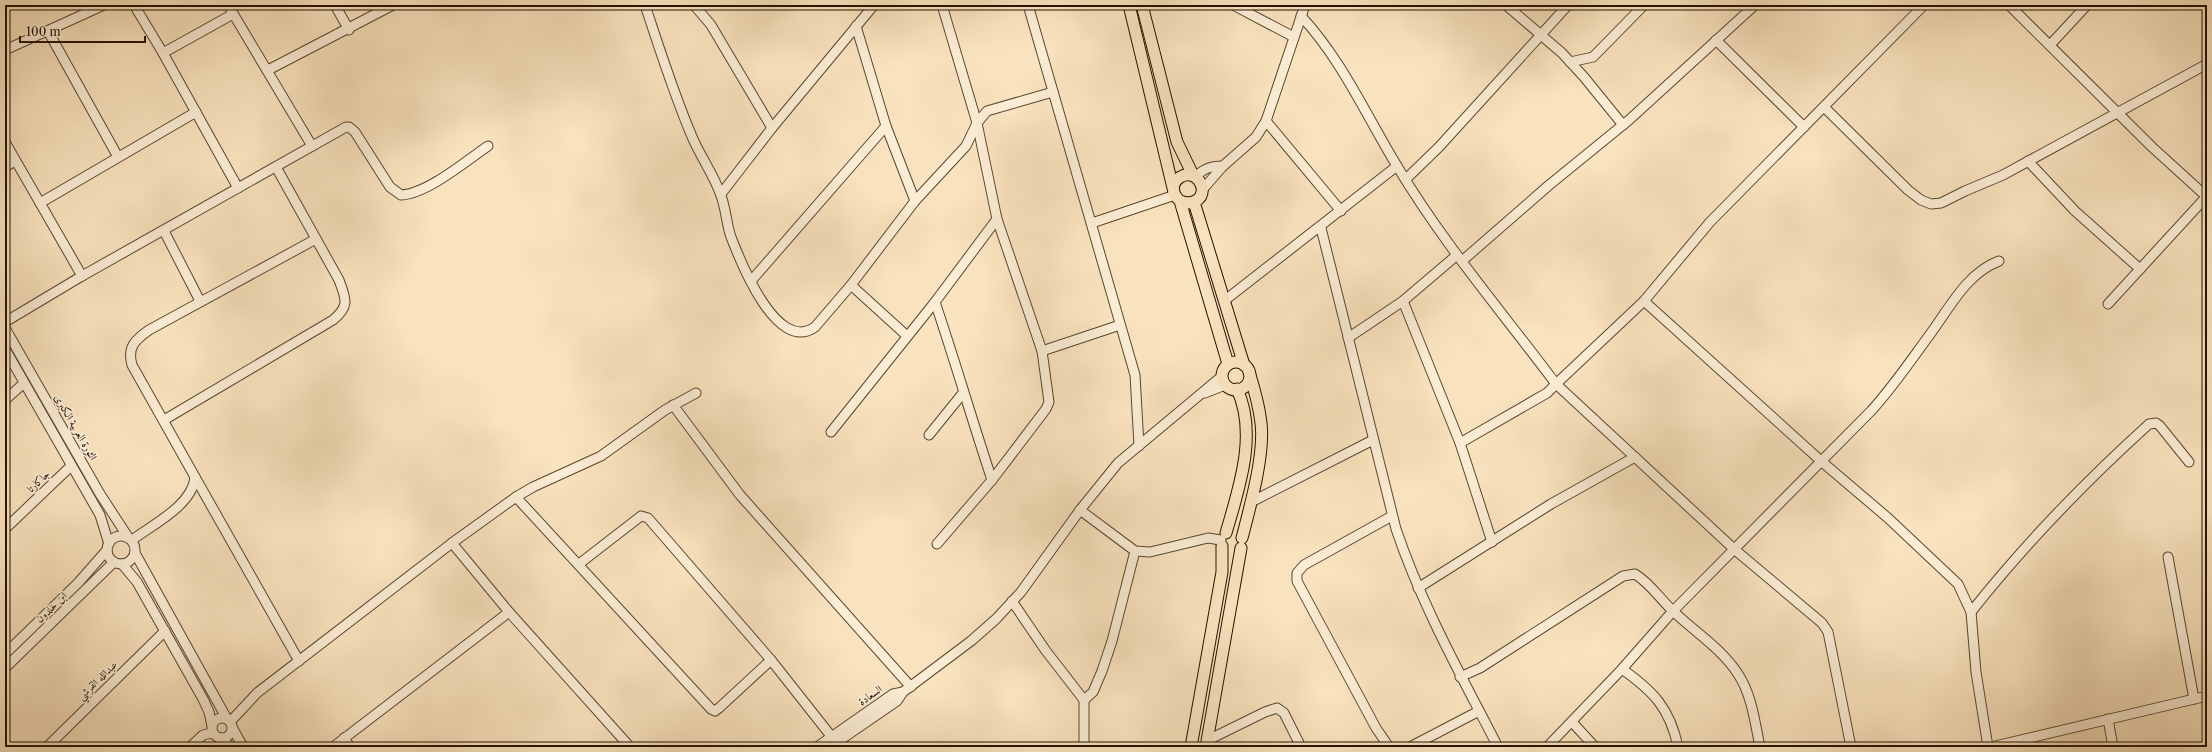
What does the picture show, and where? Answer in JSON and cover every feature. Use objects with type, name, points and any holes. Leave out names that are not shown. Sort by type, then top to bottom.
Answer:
[{"type":"main road","points":[[1129,5],[1176,195],[1228,364],[1223,381],[1237,390],[1243,401],[1247,429],[1241,472],[1223,540],[1222,572],[1191,747]]},
{"type":"main road","points":[[1142,5],[1177,142],[1194,176],[1203,189],[1201,195],[1194,202],[1184,203],[1176,195]]},
{"type":"main road","points":[[1176,195],[1180,177],[1194,176]]},
{"type":"main road","points":[[1194,202],[1246,368],[1261,424],[1261,445],[1251,502],[1241,543],[1207,744]]},
{"type":"main road","points":[[1228,364],[1236,362],[1246,368]]},
{"type":"main road","points":[[1237,390],[1246,385],[1248,381],[1246,368]]},
{"type":"main road","points":[[1223,540],[1235,532],[1241,543]]},
{"type":"main road","points":[[1223,540],[1229,552],[1236,552],[1241,543]]},
{"type":"street","points":[[5,50],[104,5]]},
{"type":"street","points":[[134,5],[163,53],[238,188]]},
{"type":"street","points":[[228,5],[312,146]]},
{"type":"street","points":[[335,5],[349,30]]},
{"type":"street","points":[[268,70],[349,30],[393,5]]},
{"type":"street","points":[[645,5],[693,138],[721,194],[731,236],[759,299],[775,318],[789,329],[799,333],[808,332],[815,327],[851,284],[915,202],[966,146],[977,123],[987,111],[1053,92]]},
{"type":"street","points":[[694,5],[711,25],[772,128]]},
{"type":"street","points":[[721,194],[772,128],[874,5]]},
{"type":"street","points":[[937,544],[992,480],[1046,409],[1049,402],[1042,351],[998,219],[977,123],[942,5]]},
{"type":"street","points":[[1028,5],[1135,375],[1139,446]]},
{"type":"street","points":[[1233,5],[1294,37]]},
{"type":"street","points":[[1203,189],[1223,166],[1256,136],[1266,121],[1305,5]]},
{"type":"street","points":[[1506,5],[1570,62],[1623,125]]},
{"type":"street","points":[[1406,179],[1439,147],[1568,5]]},
{"type":"street","points":[[1570,62],[1593,57],[1644,5]]},
{"type":"street","points":[[1348,338],[1404,300],[1460,258],[1623,125],[1755,5]]},
{"type":"street","points":[[1460,443],[1547,393],[1644,300],[1710,222],[1924,5]]},
{"type":"street","points":[[2009,5],[2152,147],[2207,197],[2108,304]]},
{"type":"street","points":[[2050,45],[2087,5]]},
{"type":"street","points":[[163,53],[233,14]]},
{"type":"street","points":[[1301,16],[1332,54],[1366,110],[1397,166],[1460,258],[1556,384],[1734,549],[1815,615],[1828,632],[1851,747]]},
{"type":"street","points":[[856,26],[886,126],[915,202]]},
{"type":"street","points":[[48,31],[118,156]]},
{"type":"street","points":[[1716,40],[1804,127]]},
{"type":"street","points":[[1824,107],[1908,190],[1921,200],[1931,204],[1941,204],[1965,191],[2003,175],[2207,64]]},
{"type":"street","points":[[40,204],[118,156],[196,112]]},
{"type":"street","points":[[1266,121],[1341,211]]},
{"type":"street","points":[[751,281],[886,126]]},
{"type":"street","points":[[5,322],[82,276],[164,231],[276,166],[349,127],[355,132],[390,187],[401,195],[420,190],[438,180],[488,146]]},
{"type":"street","points":[[5,142],[82,276]]},
{"type":"street","points":[[5,166],[15,161]]},
{"type":"street","points":[[2028,161],[2075,211],[2140,269]]},
{"type":"street","points":[[164,420],[341,314],[345,307],[346,298],[339,280],[276,166]]},
{"type":"street","points":[[1194,176],[1201,171],[1223,166]]},
{"type":"street","points":[[1224,301],[1321,228],[1397,166]]},
{"type":"street","points":[[1092,223],[1176,195]]},
{"type":"street","points":[[831,432],[906,335],[935,302],[998,219]]},
{"type":"street","points":[[1321,228],[1392,516],[1406,560],[1460,677],[1498,747]]},
{"type":"street","points":[[164,231],[200,301]]},
{"type":"street","points":[[299,660],[132,365],[129,356],[132,346],[149,330],[316,239]]},
{"type":"street","points":[[1547,747],[1622,669],[1673,611],[1889,391],[1966,285],[1984,268],[1999,261]]},
{"type":"street","points":[[851,284],[906,335]]},
{"type":"street","points":[[1404,300],[1460,443],[1492,542]]},
{"type":"street","points":[[1644,300],[1699,352],[1821,461],[1888,518],[1951,576],[1964,596],[1971,612],[1976,672],[1988,747]]},
{"type":"street","points":[[935,302],[992,480]]},
{"type":"street","points":[[1042,351],[1120,324]]},
{"type":"street","name":"الثورة العربية الكبرى","points":[[5,328],[100,494],[130,539]]},
{"type":"street","points":[[5,349],[23,384],[104,523],[110,558],[118,563],[137,582],[203,699],[209,712],[212,730],[230,747]]},
{"type":"street","points":[[903,692],[971,641],[1012,601],[1080,510],[1118,463],[1201,394],[1223,381]]},
{"type":"street","points":[[5,400],[23,384]]},
{"type":"street","points":[[221,738],[230,734],[230,723],[258,692],[452,543],[533,487],[601,456],[673,405],[696,393]]},
{"type":"street","points":[[929,435],[963,393]]},
{"type":"street","points":[[673,405],[740,495],[911,687]]},
{"type":"street","points":[[1971,612],[1998,577],[2028,545],[2149,424],[2156,423],[2160,426],[2189,462]]},
{"type":"street","points":[[1251,502],[1373,440]]},
{"type":"street","points":[[1418,588],[1583,485],[1635,457]]},
{"type":"street","name":"جاكارتا","points":[[5,529],[71,466]]},
{"type":"street","points":[[108,547],[115,537],[130,539],[183,503],[193,489],[195,477]]},
{"type":"street","points":[[90,500],[100,494]]},
{"type":"street","points":[[516,498],[579,564],[640,633],[714,711],[770,660]]},
{"type":"street","points":[[1080,510],[1135,551],[1150,552],[1208,538],[1223,540]]},
{"type":"street","points":[[579,564],[644,516],[648,518],[770,660],[831,736]]},
{"type":"street","points":[[1389,747],[1376,728],[1305,597],[1297,577],[1300,568],[1318,556],[1392,516]]},
{"type":"street","points":[[130,539],[136,553],[243,747]]},
{"type":"street","points":[[452,543],[509,612],[630,747]]},
{"type":"street","name":"ابن خلدون","points":[[5,654],[78,583],[108,547]]},
{"type":"street","points":[[1084,700],[1093,692],[1108,653],[1135,551]]},
{"type":"street","points":[[118,563],[130,561],[136,553]]},
{"type":"street","points":[[2168,557],[2194,699]]},
{"type":"street","name":"ابن خلدون","points":[[5,668],[118,563]]},
{"type":"street","points":[[1460,677],[1480,668],[1623,576],[1634,574],[1644,580],[1673,611],[1717,650],[1739,674],[1748,692],[1760,747]]},
{"type":"street","points":[[1012,601],[1046,651],[1084,700],[1084,747]]},
{"type":"street","points":[[333,747],[509,612]]},
{"type":"street","name":"عبدالله القرشي","points":[[47,747],[165,631]]},
{"type":"street","points":[[1622,669],[1647,688],[1664,707],[1670,719],[1678,747]]},
{"type":"street","name":"السعادة","points":[[817,747],[893,694],[903,692]]},
{"type":"street","name":"السعادة","points":[[830,747],[897,701],[903,692]]},
{"type":"street","points":[[1991,747],[2207,696]]},
{"type":"street","points":[[1207,744],[1265,712],[1277,708],[1284,713],[1301,747]]},
{"type":"street","points":[[1410,747],[1479,711]]},
{"type":"street","points":[[190,747],[203,735],[212,730],[217,718],[230,723]]},
{"type":"street","points":[[2108,719],[2113,747]]},
{"type":"street","points":[[1572,722],[1595,747]]},
{"type":"street","points":[[344,738],[350,747]]}]
